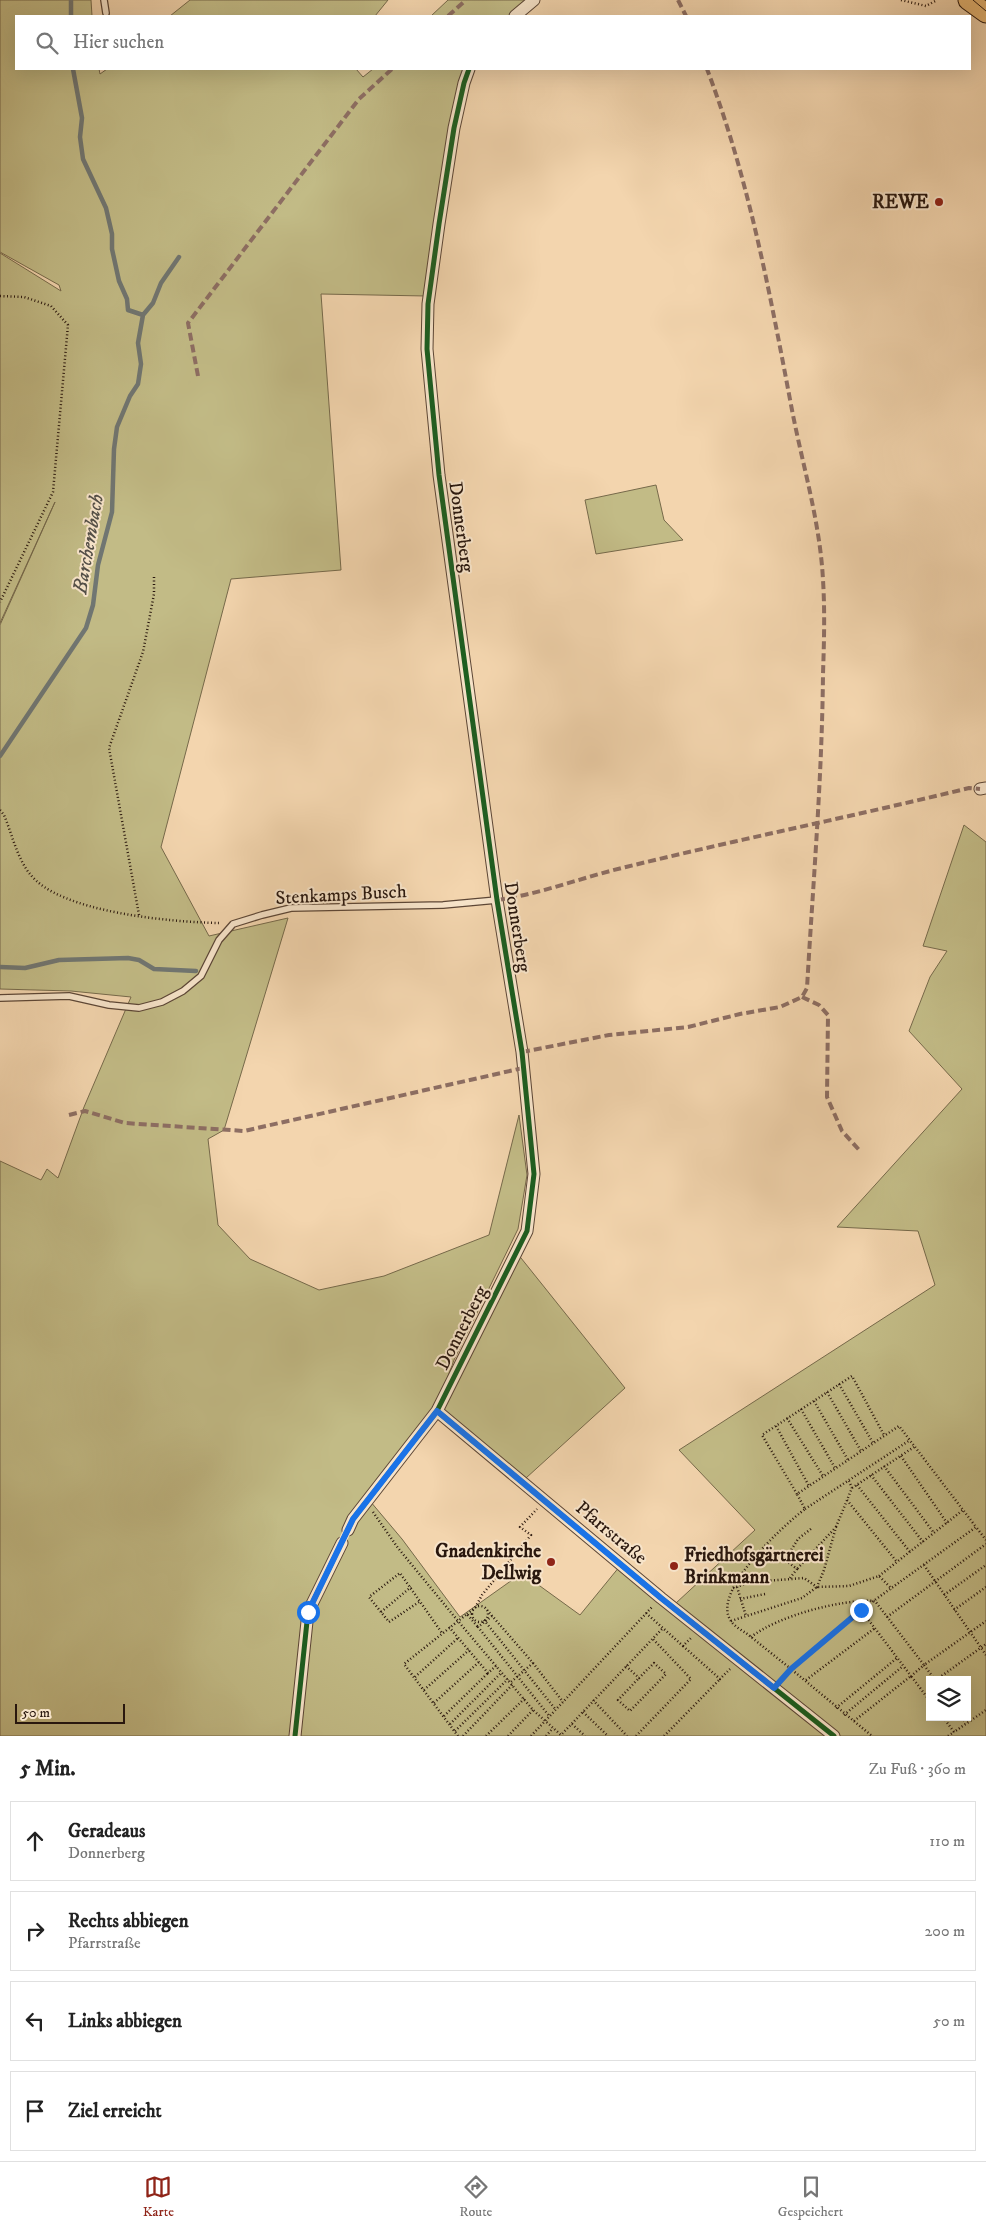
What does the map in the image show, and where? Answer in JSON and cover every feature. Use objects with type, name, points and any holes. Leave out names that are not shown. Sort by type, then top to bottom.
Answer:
[{"type":"main road","points":[[968,0],[986,13]]},
{"type":"street","points":[[516,15],[534,0]]},
{"type":"street","name":"Donnerberg","points":[[348,1530],[366,1502],[437,1411],[528,1230],[534,1174],[522,1052],[497,900],[439,475],[427,349],[428,304],[442,205],[454,128],[464,83],[470,70]]},
{"type":"street","name":"Pfarrstraße","points":[[437,1411],[661,1598],[834,1736]]},
{"type":"street","points":[[295,1736],[308,1612],[342,1543]]},
{"type":"lane","points":[[104,0],[106,13]]},
{"type":"lane","name":"Stenkamps Busch","points":[[233,924],[291,908],[443,905],[497,900]]},
{"type":"lane","points":[[0,998],[69,996],[109,1005],[140,1008],[162,1002],[183,991],[200,976],[219,940],[233,924]]},
{"type":"path","points":[[901,0],[918,6],[926,6],[937,0]]},
{"type":"path","points":[[0,296],[24,297],[51,306],[68,325],[53,492],[0,602]]},
{"type":"path","points":[[140,915],[109,748],[143,652],[154,594],[154,577]]},
{"type":"path","points":[[0,810],[4,815],[23,864],[38,883],[52,892],[77,902],[140,915],[196,922],[233,924]]},
{"type":"path","points":[[805,1509],[762,1435],[852,1376],[884,1435]]},
{"type":"path","points":[[839,1384],[873,1443]]},
{"type":"path","points":[[827,1392],[861,1451]]},
{"type":"path","points":[[814,1401],[848,1460]]},
{"type":"path","points":[[801,1409],[836,1468]]},
{"type":"path","points":[[788,1418],[823,1476]]},
{"type":"path","points":[[776,1426],[809,1486]]},
{"type":"path","points":[[797,1494],[899,1426],[986,1540]]},
{"type":"path","points":[[872,1736],[836,1708],[806,1680],[731,1621],[726,1608],[733,1588],[758,1552],[784,1525],[805,1509],[910,1440]]},
{"type":"path","points":[[731,1621],[802,1598],[817,1587],[836,1527],[852,1488],[914,1447]]},
{"type":"path","points":[[901,1456],[947,1523]]},
{"type":"path","points":[[884,1466],[934,1533]]},
{"type":"path","points":[[871,1475],[923,1542]]},
{"type":"path","points":[[849,1481],[852,1488]]},
{"type":"path","points":[[857,1485],[910,1552]]},
{"type":"path","points":[[492,1616],[484,1621],[478,1621],[474,1617],[475,1608],[482,1595],[531,1535],[520,1527],[545,1500]]},
{"type":"path","points":[[847,1500],[897,1562]]},
{"type":"path","points":[[366,1502],[398,1548],[458,1621],[525,1698],[533,1710],[561,1735],[662,1629]]},
{"type":"path","points":[[733,1588],[752,1582],[804,1578],[817,1587],[849,1586],[879,1576],[963,1510]]},
{"type":"path","points":[[790,1579],[836,1527]]},
{"type":"path","points":[[774,1688],[791,1669],[861,1610],[976,1527]]},
{"type":"path","points":[[797,1569],[785,1560],[798,1539],[812,1528]]},
{"type":"path","points":[[887,1616],[986,1544]]},
{"type":"path","points":[[924,1565],[986,1655]]},
{"type":"path","points":[[944,1595],[986,1565]]},
{"type":"path","points":[[420,1602],[389,1622],[369,1597],[400,1573],[421,1600],[420,1602],[442,1633]]},
{"type":"path","points":[[879,1576],[892,1589]]},
{"type":"path","points":[[737,1586],[746,1616]]},
{"type":"path","points":[[381,1612],[411,1587]]},
{"type":"path","points":[[954,1610],[986,1587]]},
{"type":"path","points":[[740,1599],[765,1594]]},
{"type":"path","points":[[531,1736],[661,1598]]},
{"type":"path","points":[[876,1601],[933,1676]]},
{"type":"path","points":[[751,1637],[759,1630],[801,1614],[842,1602],[876,1601]]},
{"type":"path","points":[[458,1736],[404,1664],[449,1627],[475,1608],[481,1606],[487,1610],[564,1702]]},
{"type":"path","points":[[478,1628],[488,1616],[487,1610]]},
{"type":"path","points":[[861,1610],[926,1696]]},
{"type":"path","points":[[646,1613],[720,1679]]},
{"type":"path","points":[[467,1614],[550,1717]]},
{"type":"path","points":[[484,1621],[556,1710]]},
{"type":"path","points":[[854,1722],[924,1665],[986,1621]]},
{"type":"path","points":[[449,1627],[488,1673]]},
{"type":"path","points":[[683,1646],[701,1628]]},
{"type":"path","points":[[806,1680],[874,1628]]},
{"type":"path","points":[[415,1677],[459,1638]]},
{"type":"path","points":[[636,1736],[691,1679],[653,1639]]},
{"type":"path","points":[[942,1676],[986,1644]]},
{"type":"path","points":[[424,1690],[469,1650]]},
{"type":"path","points":[[836,1708],[897,1658]]},
{"type":"path","points":[[664,1736],[739,1659]]},
{"type":"path","points":[[434,1703],[479,1662]]},
{"type":"path","points":[[654,1663],[666,1674],[630,1711],[618,1700],[639,1678],[654,1663]]},
{"type":"path","points":[[463,1736],[512,1683],[533,1664]]},
{"type":"path","points":[[444,1716],[497,1665]]},
{"type":"path","points":[[626,1666],[639,1678]]},
{"type":"path","points":[[844,1714],[903,1666]]},
{"type":"path","points":[[450,1724],[502,1672]]},
{"type":"path","points":[[455,1731],[508,1678]]},
{"type":"path","points":[[486,1736],[525,1698]]},
{"type":"path","points":[[593,1700],[628,1736]]},
{"type":"path","points":[[508,1736],[533,1710]]},
{"type":"path","points":[[948,1736],[986,1710]]},
{"type":"path","points":[[583,1712],[608,1736]]},
{"type":"path","points":[[946,1721],[954,1732]]},
{"type":"path","points":[[572,1724],[585,1736]]},
{"type":"path","points":[[546,1736],[554,1728]]},
{"type":"shaded area","points":[[0,0],[91,0],[92,15],[15,15],[15,70],[99,70],[100,74],[106,70],[357,70],[363,77],[372,70],[469,70],[446,190],[427,273],[426,296],[321,294],[341,570],[231,579],[161,847],[209,936],[288,918],[224,1130],[208,1139],[218,1225],[250,1259],[319,1290],[384,1276],[489,1235],[519,1115],[527,1175],[518,1229],[454,1360],[436,1409],[352,1517],[306,1611],[294,1736],[0,1736],[0,1161],[41,1180],[47,1169],[58,1178],[84,1107],[131,997],[71,991],[0,989],[0,625],[55,502],[0,623],[0,253],[61,291],[59,285],[0,252]]},
{"type":"shaded area","points":[[190,0],[388,0],[376,15],[171,15]]},
{"type":"shaded area","points":[[448,0],[531,0],[514,15],[432,15]]},
{"type":"shaded area","points":[[656,485],[664,520],[683,540],[596,554],[585,500]]},
{"type":"shaded area","points":[[964,825],[986,842],[986,1736],[836,1736],[676,1603],[755,1530],[679,1450],[935,1285],[918,1231],[837,1227],[962,1089],[909,1031],[930,977],[947,951],[923,946]]},
{"type":"shaded area","points":[[517,1253],[625,1388],[526,1478],[441,1409]]},
{"type":"shaded area","points":[[370,1501],[402,1539],[460,1617],[522,1573],[580,1615],[620,1566],[827,1736],[296,1736],[309,1613],[355,1522]]},
{"type":"waterway","name":"Barchembach","points":[[71,0],[71,15]]},
{"type":"waterway","name":"Barchembach","points":[[0,756],[86,628],[93,605],[98,565],[112,512],[114,449],[117,427],[130,396],[138,384],[141,364],[138,343],[143,315],[128,310],[127,299],[119,281],[112,249],[112,234],[106,208],[83,159],[80,137],[82,118],[73,70]]},
{"type":"waterway","name":"Barchembach","points":[[143,315],[153,303],[161,283],[179,257]]},
{"type":"waterway","points":[[0,967],[25,968],[59,960],[128,958],[139,960],[154,969],[196,971]]},
{"type":"tram line","points":[[973,0],[986,11]]},
{"type":"marked path","points":[[449,15],[466,0]]},
{"type":"marked path","points":[[678,0],[686,15]]},
{"type":"marked path","points":[[198,376],[188,323],[359,99],[391,70]]},
{"type":"marked path","points":[[522,1052],[609,1035],[688,1027],[740,1014],[780,1007],[802,997],[807,988],[822,713],[824,592],[821,558],[815,516],[757,237],[735,152],[707,70]]},
{"type":"marked path","points":[[497,900],[530,894],[610,871],[712,847],[969,788],[980,789]]},
{"type":"marked path","points":[[802,997],[819,1005],[828,1015],[827,1097],[842,1131],[861,1152]]},
{"type":"marked path","points":[[69,1115],[85,1111],[125,1123],[244,1131],[523,1068]]},
{"type":"cycle path","points":[[295,1736],[308,1612],[353,1519],[437,1411],[527,1231],[534,1174],[522,1052],[497,900],[439,475],[427,349],[428,304],[439,224],[454,128],[469,70]]},
{"type":"cycle path","points":[[437,1411],[661,1598],[834,1736]]},
{"type":"place","name":"REWE","points":[[939,202]]},
{"type":"place","name":"Gnadenkirche Dellwig","points":[[551,1562]]},
{"type":"place","name":"Friedhofsgärtnerei Brinkmann","points":[[674,1566]]},
{"type":"route","points":[[308,1612],[353,1519],[437,1411],[661,1598],[774,1688],[791,1669],[861,1610]]}]
